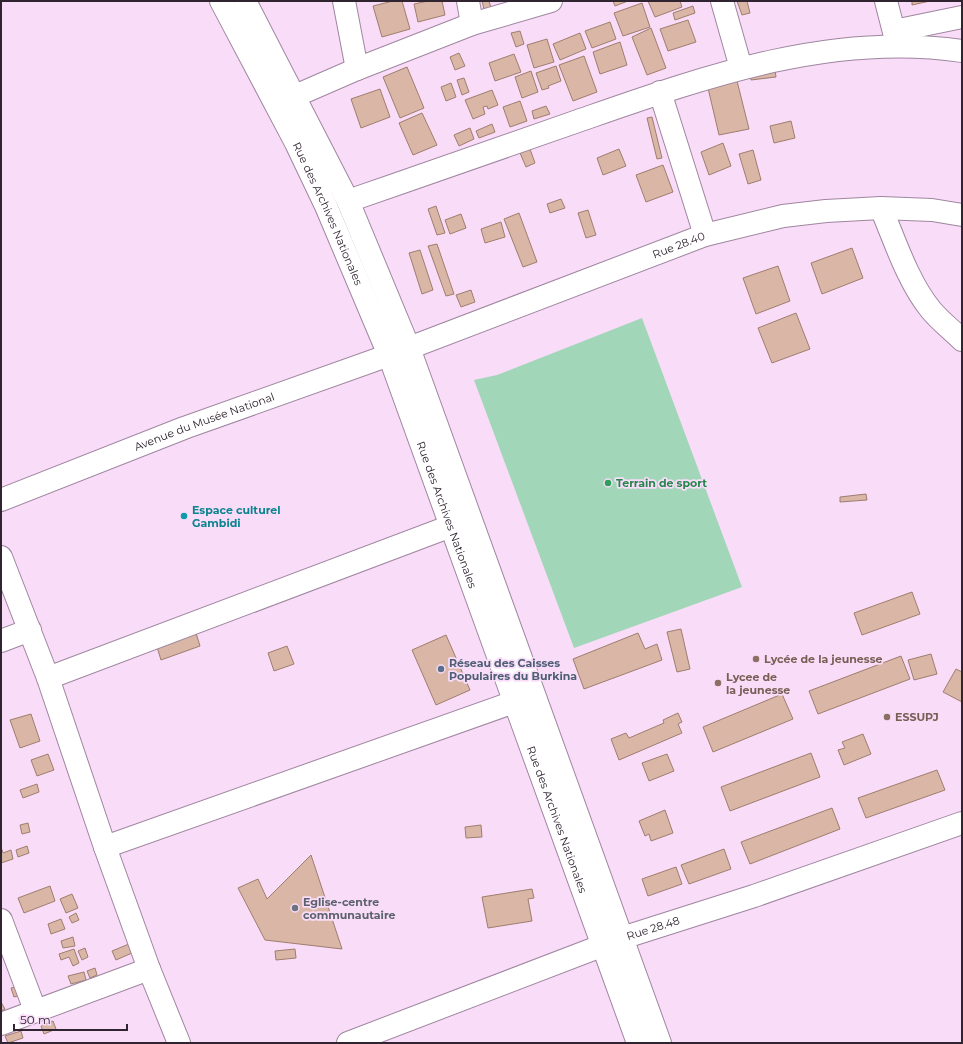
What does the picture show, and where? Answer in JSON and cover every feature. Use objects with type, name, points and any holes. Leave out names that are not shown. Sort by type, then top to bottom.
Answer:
[{"type":"street","name":"Rue des Archives Nationales","points":[[221,1],[296,143],[322,199],[389,355],[514,702],[613,942],[660,1043]]},
{"type":"street","name":"Rue des Archives Nationales","points":[[245,1],[348,201],[409,348],[613,942],[638,1043]]},
{"type":"street","points":[[344,1],[357,69]]},
{"type":"street","points":[[468,1],[472,24]]},
{"type":"street","points":[[295,96],[357,69],[472,24],[551,1]]},
{"type":"street","points":[[722,1],[741,68]]},
{"type":"street","points":[[886,1],[895,38]]},
{"type":"street","points":[[348,201],[660,92],[741,68],[856,47],[895,38],[962,17]]},
{"type":"street","points":[[895,38],[962,51]]},
{"type":"street","points":[[660,92],[706,235]]},
{"type":"street","points":[[881,208],[908,272],[921,295],[931,310],[962,340]]},
{"type":"street","name":"Rue 28.40","points":[[409,348],[706,235],[783,216],[826,211],[881,208],[932,210],[962,215]]},
{"type":"street","name":"Avenue du Musée National","points":[[1,500],[184,428],[409,348]]},
{"type":"street","points":[[48,678],[451,526]]},
{"type":"street","points":[[1,557],[48,678],[105,847],[149,969],[179,1043]]},
{"type":"street","points":[[1,641],[30,630]]},
{"type":"street","points":[[105,847],[514,702]]},
{"type":"street","name":"Rue 28.48","points":[[348,1043],[613,942],[754,896],[962,823]]},
{"type":"street","points":[[1,920],[36,1010]]},
{"type":"street","points":[[1,1024],[149,969]]},
{"type":"green space","name":"Terrain de sport","points":[[642,318],[742,587],[574,648],[474,380],[497,375]]},
{"type":"building","points":[[393,1],[402,1],[410,29],[382,37],[373,6]]},
{"type":"building","points":[[428,1],[442,1],[445,15],[418,22],[414,4]]},
{"type":"building","points":[[482,1],[489,1],[491,8],[484,9]]},
{"type":"building","points":[[613,1],[628,1],[615,6]]},
{"type":"building","points":[[648,1],[680,1],[682,7],[655,17]]},
{"type":"building","points":[[737,1],[747,1],[750,13],[742,15]]},
{"type":"building","points":[[912,1],[930,1],[912,5]]},
{"type":"building","points":[[642,3],[650,27],[623,36],[614,13]]},
{"type":"building","points":[[693,6],[695,13],[675,20],[673,13]]},
{"type":"building","points":[[688,20],[696,42],[668,51],[660,29]]},
{"type":"building","points":[[610,22],[616,39],[592,48],[585,31]]},
{"type":"building","points":[[651,28],[666,68],[647,75],[632,37]]},
{"type":"building","points":[[520,31],[524,44],[516,47],[511,33]]},
{"type":"building","points":[[580,33],[586,49],[560,60],[553,44]]},
{"type":"building","points":[[547,39],[554,62],[534,68],[527,45]]},
{"type":"building","points":[[620,42],[627,65],[600,74],[593,52]]},
{"type":"building","points":[[459,53],[465,66],[455,70],[450,57]]},
{"type":"building","points":[[514,54],[521,72],[495,81],[489,63]]},
{"type":"building","points":[[584,56],[597,92],[573,101],[559,65]]},
{"type":"building","points":[[556,66],[561,81],[542,90],[536,73]]},
{"type":"building","points":[[407,67],[424,108],[400,118],[383,77]]},
{"type":"building","points":[[775,70],[776,77],[751,80],[750,73]]},
{"type":"building","points":[[531,71],[538,92],[522,98],[515,77]]},
{"type":"building","points":[[464,78],[469,92],[462,95],[457,80]]},
{"type":"building","points":[[737,81],[749,129],[719,135],[708,88]]},
{"type":"building","points":[[451,83],[456,97],[446,101],[441,87]]},
{"type":"building","points":[[380,89],[390,117],[361,128],[351,99]]},
{"type":"building","points":[[492,90],[498,105],[488,109],[487,106],[483,107],[485,114],[473,119],[465,100]]},
{"type":"building","points":[[520,101],[527,121],[510,127],[503,107]]},
{"type":"building","points":[[546,106],[550,114],[534,119],[532,111]]},
{"type":"building","points":[[422,113],[437,145],[413,155],[399,123]]},
{"type":"building","points":[[652,117],[662,158],[657,159],[647,118]]},
{"type":"building","points":[[791,121],[795,138],[774,143],[770,126]]},
{"type":"building","points":[[492,124],[495,132],[479,138],[476,131]]},
{"type":"building","points":[[470,128],[474,139],[459,146],[454,135]]},
{"type":"building","points":[[723,143],[731,166],[709,175],[701,152]]},
{"type":"building","points":[[530,149],[535,163],[526,167],[520,153]]},
{"type":"building","points":[[619,149],[626,166],[603,175],[597,158]]},
{"type":"building","points":[[753,150],[761,180],[748,184],[739,154]]},
{"type":"building","points":[[663,165],[673,192],[646,202],[636,175]]},
{"type":"building","points":[[561,199],[565,208],[550,213],[547,204]]},
{"type":"building","points":[[436,206],[445,233],[437,235],[428,209]]},
{"type":"building","points":[[588,210],[596,235],[586,238],[578,213]]},
{"type":"building","points":[[519,213],[537,262],[523,267],[504,219]]},
{"type":"building","points":[[461,214],[466,228],[450,234],[445,220]]},
{"type":"building","points":[[501,222],[505,237],[485,243],[481,229]]},
{"type":"building","points":[[437,244],[454,294],[446,296],[428,246]]},
{"type":"building","points":[[852,248],[863,278],[822,294],[811,263]]},
{"type":"building","points":[[420,250],[433,290],[422,294],[409,253]]},
{"type":"building","points":[[778,266],[790,301],[756,314],[743,278]]},
{"type":"building","points":[[471,290],[475,302],[461,307],[456,295]]},
{"type":"building","points":[[796,313],[810,349],[772,363],[758,328]]},
{"type":"building","points":[[866,494],[867,500],[840,502],[840,497]]},
{"type":"building","points":[[912,592],[920,614],[862,635],[854,613]]},
{"type":"building","points":[[681,629],[690,669],[677,672],[667,632]]},
{"type":"building","points":[[196,633],[200,646],[161,660],[157,647]]},
{"type":"building","points":[[638,633],[645,649],[657,644],[662,660],[584,689],[573,659]]},
{"type":"building","points":[[446,635],[470,690],[436,705],[412,650]]},
{"type":"building","points":[[287,646],[294,664],[274,671],[268,653]]},
{"type":"building","points":[[931,654],[937,674],[914,680],[908,660]]},
{"type":"building","points":[[901,656],[910,679],[818,714],[809,691]]},
{"type":"building","points":[[956,669],[962,672],[962,702],[943,692]]},
{"type":"building","points":[[782,694],[793,719],[713,752],[703,727]]},
{"type":"building","points":[[678,713],[682,722],[678,724],[682,733],[619,760],[611,739],[626,733],[629,738],[664,723],[663,720]]},
{"type":"building","points":[[31,714],[40,741],[20,748],[10,720]]},
{"type":"building","points":[[863,734],[871,754],[844,765],[838,750],[845,748],[842,742]]},
{"type":"building","points":[[811,753],[820,777],[730,811],[721,787]]},
{"type":"building","points":[[48,754],[54,770],[37,776],[31,760]]},
{"type":"building","points":[[667,754],[674,771],[649,781],[642,763]]},
{"type":"building","points":[[937,770],[945,790],[866,818],[858,798]]},
{"type":"building","points":[[37,784],[39,792],[23,798],[20,790]]},
{"type":"building","points":[[832,808],[840,829],[750,864],[741,842]]},
{"type":"building","points":[[665,810],[673,833],[651,841],[649,834],[645,836],[639,821]]},
{"type":"building","points":[[28,823],[30,832],[22,834],[20,825]]},
{"type":"building","points":[[481,825],[482,837],[466,838],[465,827]]},
{"type":"building","points":[[27,846],[29,853],[18,857],[16,850]]},
{"type":"building","points":[[1,847],[3,853],[11,850],[13,859],[1,863]]},
{"type":"building","points":[[724,849],[731,869],[689,884],[681,865]]},
{"type":"building","points":[[311,855],[342,949],[265,940],[238,888],[258,879],[267,899]]},
{"type":"building","points":[[676,867],[682,884],[648,896],[642,879]]},
{"type":"building","points":[[50,886],[55,901],[24,913],[18,898]]},
{"type":"building","points":[[532,889],[534,898],[528,899],[532,921],[488,928],[482,897]]},
{"type":"building","points":[[72,894],[78,908],[66,913],[60,899]]},
{"type":"building","points":[[76,913],[79,920],[72,923],[69,917]]},
{"type":"building","points":[[61,919],[65,929],[51,934],[48,924]]},
{"type":"building","points":[[73,937],[75,946],[63,948],[61,941]]},
{"type":"building","points":[[129,944],[132,953],[116,960],[112,951]]},
{"type":"building","points":[[85,948],[88,957],[82,960],[78,951]]},
{"type":"building","points":[[74,949],[79,963],[73,966],[69,957],[61,960],[59,954]]},
{"type":"building","points":[[295,949],[296,958],[276,960],[275,951]]},
{"type":"building","points":[[95,968],[97,975],[90,978],[87,971]]},
{"type":"building","points":[[84,972],[86,980],[71,984],[68,976]]},
{"type":"building","points":[[21,986],[24,994],[14,997],[11,988]]},
{"type":"building","points":[[1,1002],[5,1009],[1,1011]]},
{"type":"building","points":[[53,1021],[56,1029],[44,1034],[41,1026]]},
{"type":"building","points":[[21,1031],[23,1038],[8,1043],[5,1036]]},
{"type":"place","name":"Terrain de sport","points":[[608,483]]},
{"type":"place","name":"Espace culturel Gambidi","points":[[184,516]]},
{"type":"place","name":"Lycée de la jeunesse","points":[[756,659]]},
{"type":"place","name":"Réseau des Caisses Populaires du Burkina","points":[[441,669]]},
{"type":"place","name":"Lycee de la jeunesse","points":[[718,683]]},
{"type":"place","name":"ESSUPJ","points":[[887,717]]},
{"type":"place","name":"Eglise-centre communautaire","points":[[295,908]]}]
